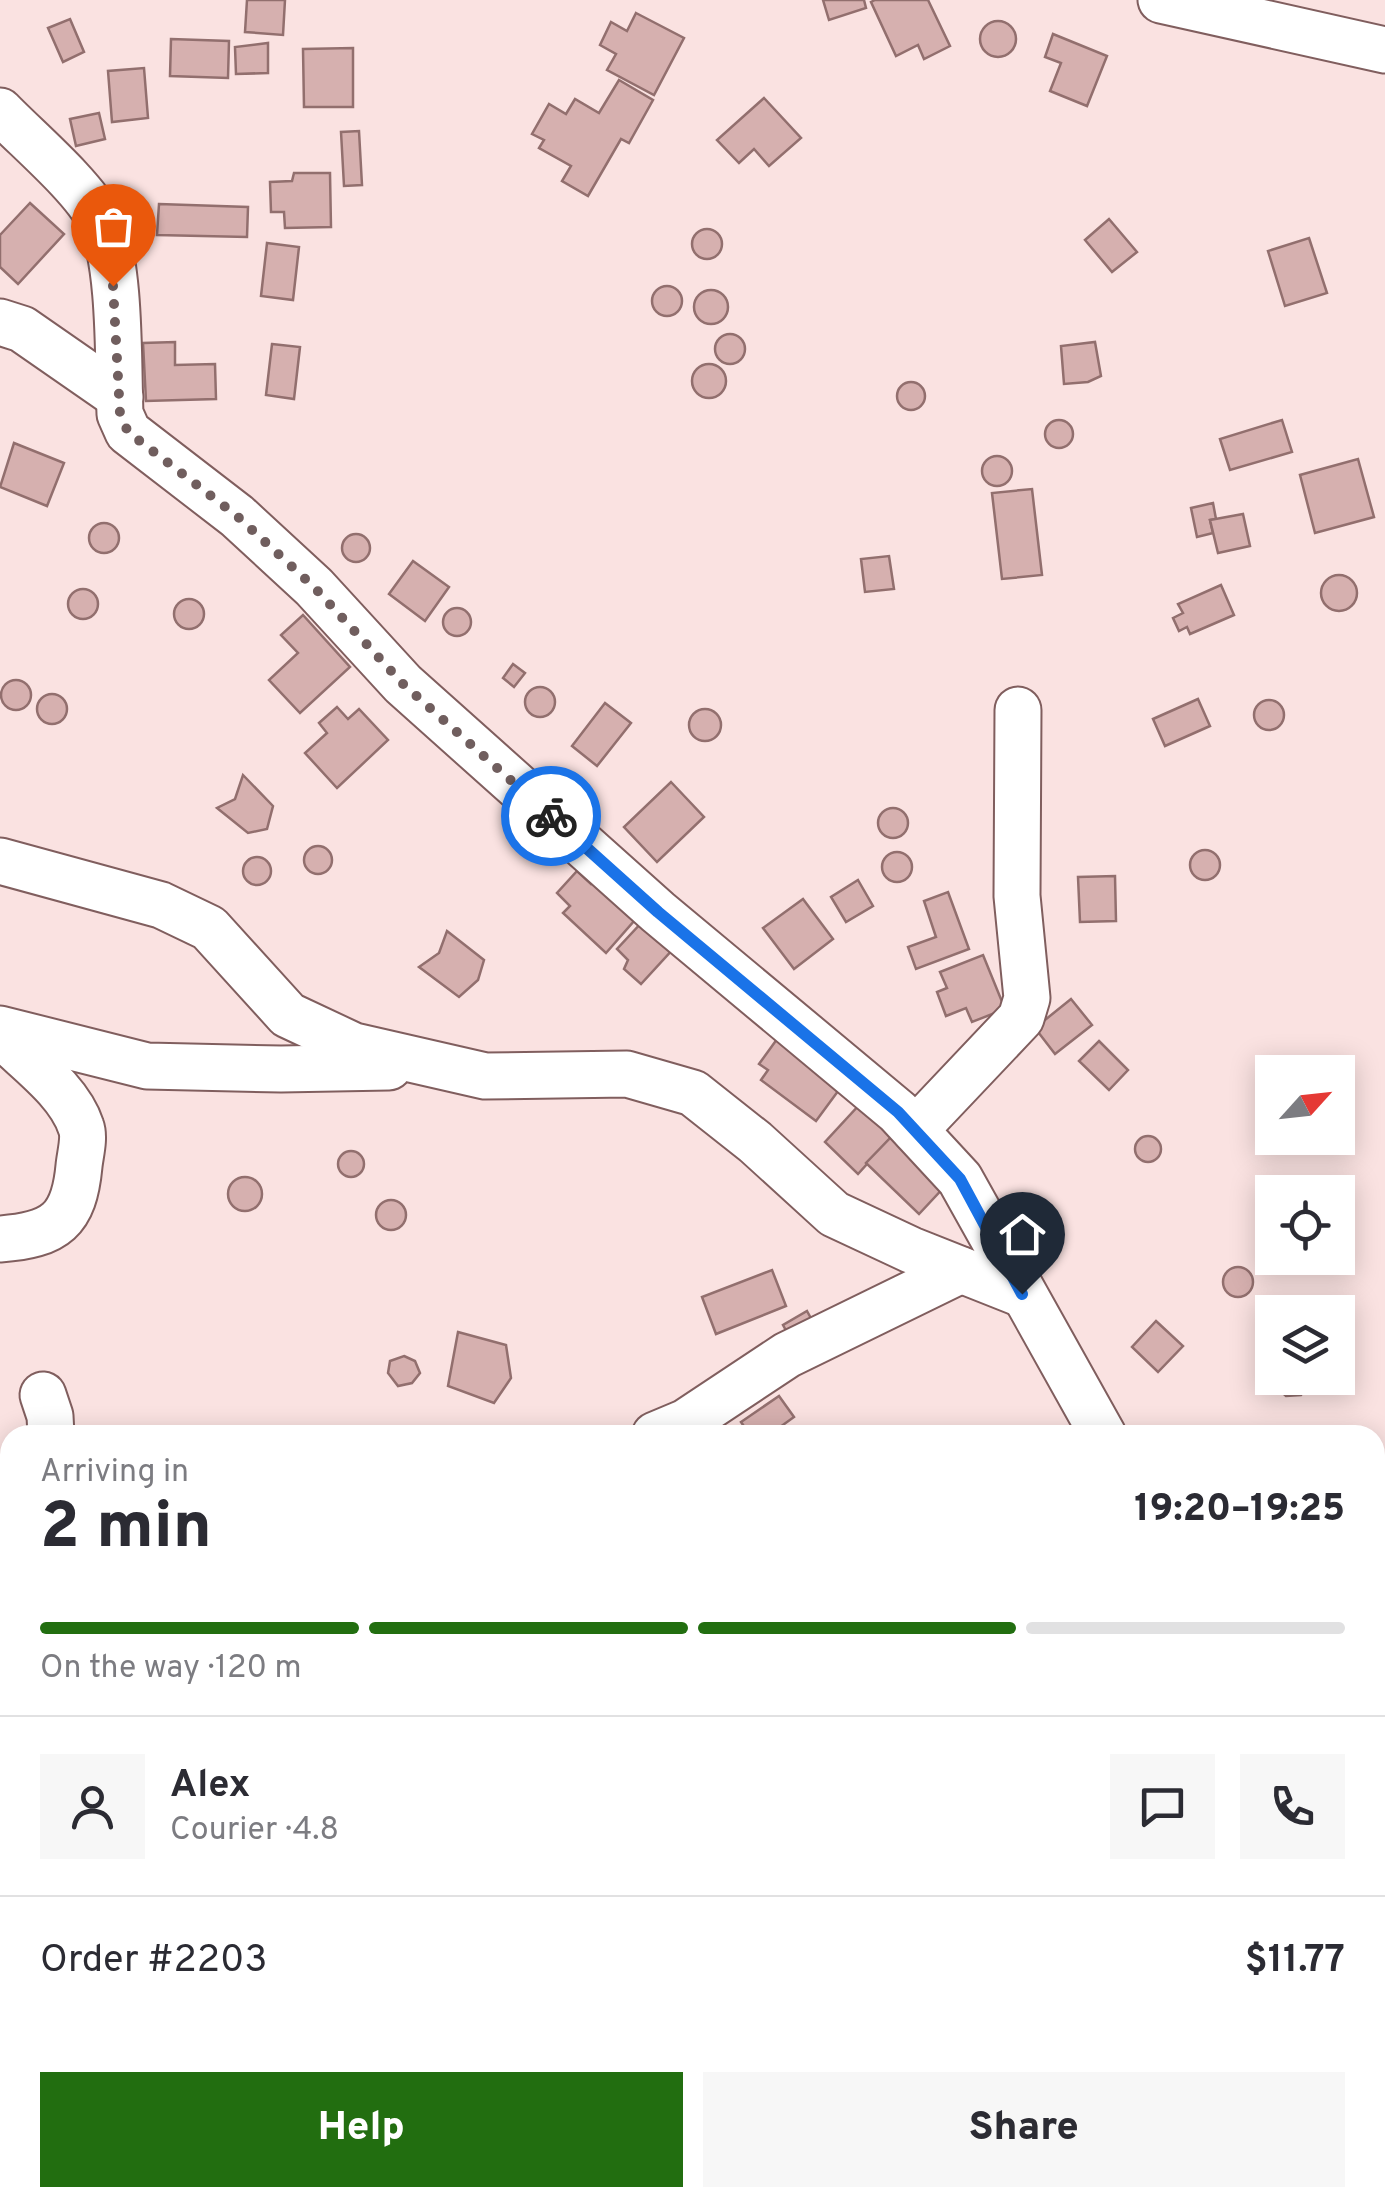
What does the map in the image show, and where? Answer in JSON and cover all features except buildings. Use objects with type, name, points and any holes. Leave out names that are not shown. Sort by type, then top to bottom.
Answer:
[{"type":"street","points":[[1160,0],[1385,50]]},
{"type":"street","points":[[0,111],[100,219],[110,252],[120,414],[128,432],[237,516],[314,587],[403,684],[658,912],[898,1112],[960,1179],[1097,1425]]},
{"type":"street","points":[[0,322],[22,329],[120,397]]},
{"type":"street","points":[[915,1130],[1021,1018],[1027,998],[1016,896],[1018,710]]},
{"type":"street","points":[[0,862],[161,905],[209,928],[288,1016],[354,1046],[485,1076],[628,1074],[693,1093],[756,1142],[834,1214],[1022,1294]]},
{"type":"street","points":[[0,1031],[147,1066],[446,1066]]},
{"type":"street","points":[[0,1031],[62,1094],[82,1129],[75,1201],[61,1221],[24,1237],[0,1239]]},
{"type":"street","points":[[679,1425],[787,1355],[961,1270]]},
{"type":"way so far","points":[[113,286],[120,414],[128,432],[237,516],[314,587],[403,684],[551,816]]},
{"type":"route","points":[[551,816],[658,912],[898,1112],[960,1179],[1022,1294]]}]
